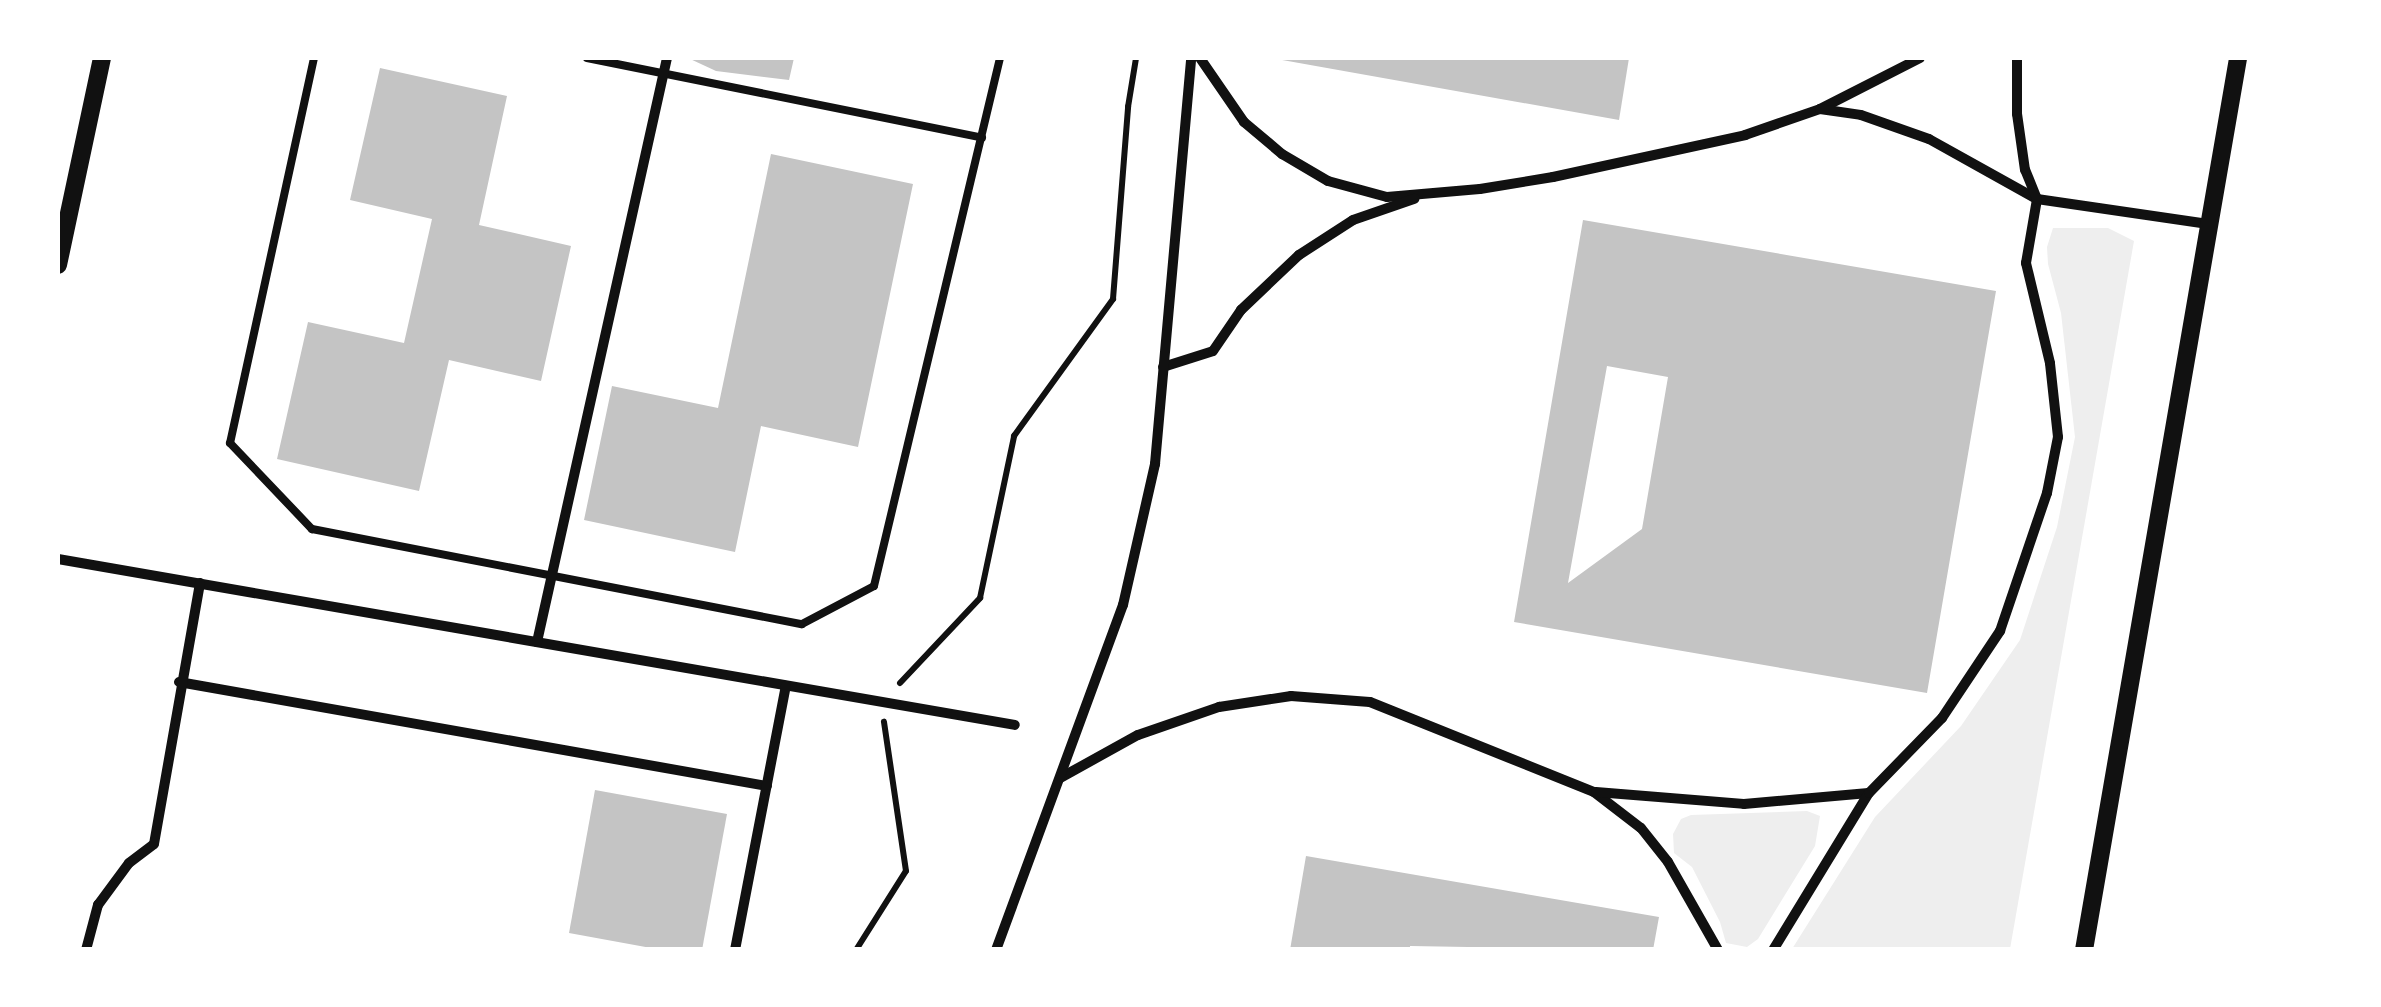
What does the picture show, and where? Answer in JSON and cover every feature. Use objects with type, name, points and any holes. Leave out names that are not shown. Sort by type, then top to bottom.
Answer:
[{"type":"street","points":[[58,266],[102,58]]},
{"type":"street","points":[[537,642],[667,58]]},
{"type":"street","points":[[996,950],[1122,605],[1154,464],[1192,58]]},
{"type":"street","points":[[1200,58],[1244,122],[1282,154],[1328,181],[1387,197],[1553,176],[1745,136],[1820,109],[1920,58]]},
{"type":"street","points":[[1773,950],[1869,793],[1942,718],[2000,631],[2046,493],[2058,438],[2050,363],[2026,263],[2037,199],[2025,170],[2017,58]]},
{"type":"street","points":[[2084,950],[2238,58]]},
{"type":"street","points":[[1820,109],[1861,115],[1929,139],[2037,199],[2208,224]]},
{"type":"street","points":[[1164,366],[1212,352],[1241,310],[1298,255],[1353,220],[1429,194]]},
{"type":"street","points":[[58,559],[1014,725]]},
{"type":"street","points":[[86,950],[98,905],[129,863],[154,844],[179,682],[200,583]]},
{"type":"street","points":[[179,682],[766,786]]},
{"type":"street","points":[[735,950],[786,686]]},
{"type":"street","points":[[1060,778],[1138,735],[1219,707],[1291,696],[1370,702],[1594,792],[1640,828],[1668,862],[1718,950]]},
{"type":"street","points":[[1594,792],[1744,804],[1869,793]]},
{"type":"lane","points":[[314,58],[230,443],[312,529],[802,624],[874,586],[1000,58]]},
{"type":"lane","points":[[587,58],[982,138]]},
{"type":"path","points":[[856,950],[906,870],[881,702],[980,598],[1014,436],[1113,299],[1136,58]]},
{"type":"shaded area","points":[[2053,228],[2108,228],[2134,241],[2010,949],[1792,949],[1875,817],[1961,726],[2020,640],[2057,527],[2075,437],[2061,313],[2048,264],[2047,247]]},
{"type":"shaded area","points":[[1807,811],[1820,816],[1815,846],[1758,939],[1747,947],[1726,943],[1720,922],[1692,867],[1674,853],[1673,834],[1681,819],[1691,815]]},
{"type":"building","points":[[688,58],[794,58],[789,80],[716,71]]},
{"type":"building","points":[[1271,58],[1629,58],[1619,120]]},
{"type":"building","points":[[380,68],[507,96],[479,225],[571,246],[541,381],[449,360],[419,491],[277,459],[308,322],[404,343],[432,219],[350,200]]},
{"type":"building","points":[[771,154],[913,184],[858,447],[761,426],[735,552],[584,520],[612,386],[718,408]]},
{"type":"building","points":[[1583,220],[1996,291],[1927,693],[1514,622]],"holes":[[[1607,366],[1668,377],[1642,529],[1568,583]]]},
{"type":"building","points":[[595,790],[727,814],[702,950],[662,950],[569,933]]},
{"type":"building","points":[[1306,856],[1659,917],[1653,950],[1410,946],[1410,950],[1290,950]]}]
